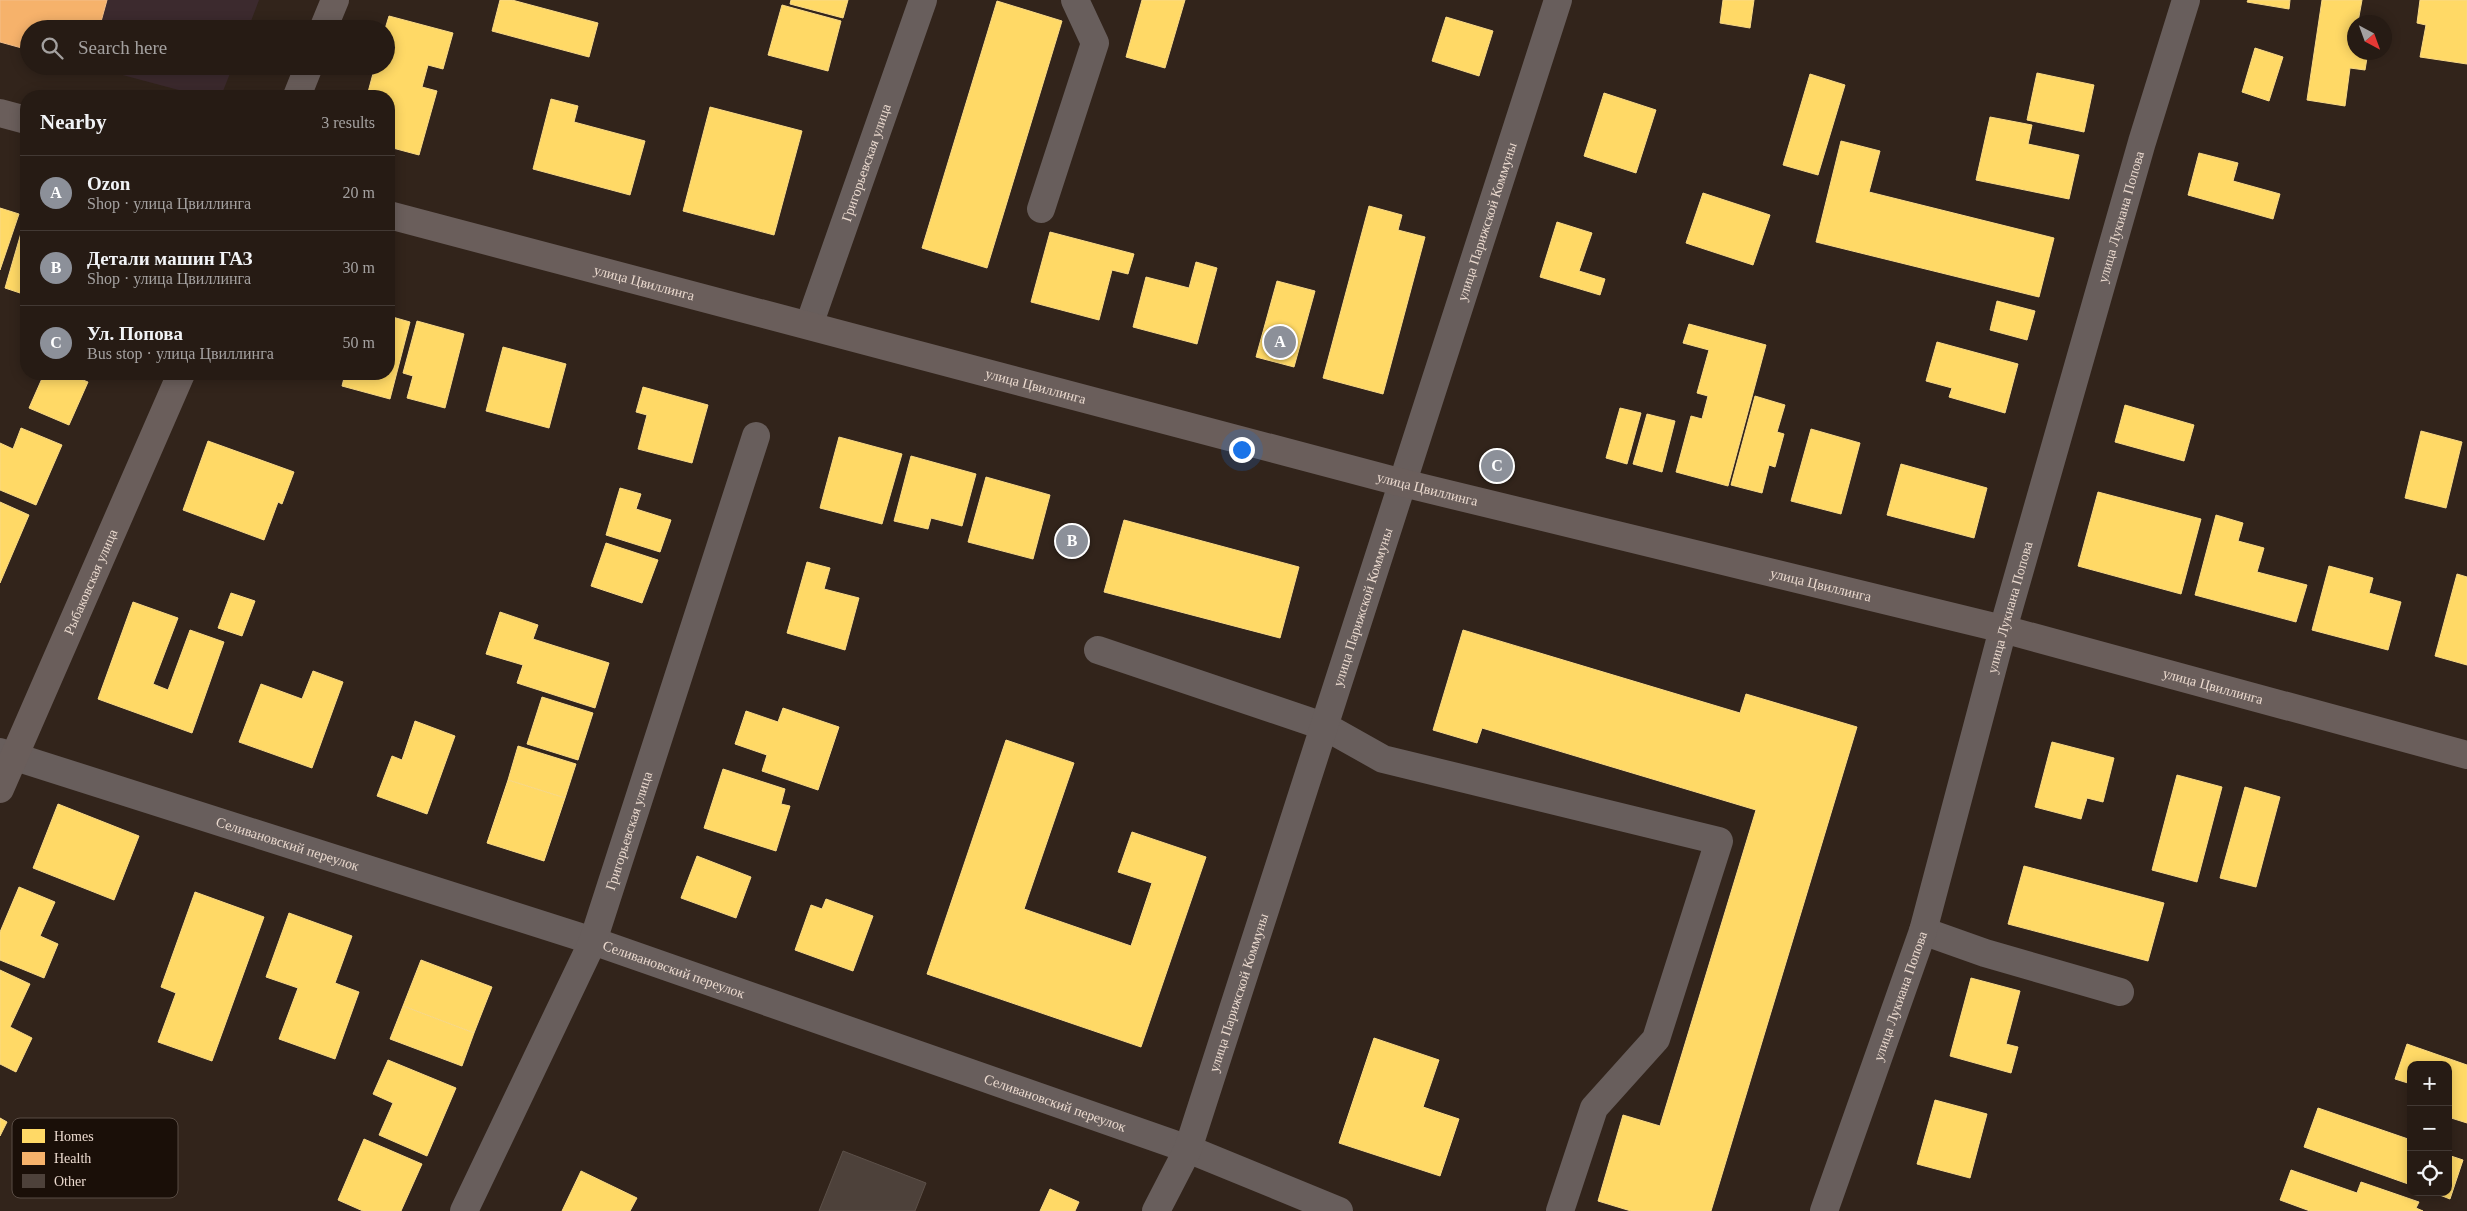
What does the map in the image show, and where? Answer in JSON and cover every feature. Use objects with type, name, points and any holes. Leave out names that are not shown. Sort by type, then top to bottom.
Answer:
[{"type":"main road","points":[[326,20],[334,0]]},
{"type":"main road","points":[[299,90],[305,75]]},
{"type":"main road","points":[[0,113],[20,118]]},
{"type":"main road","name":"улица Цвиллинга","points":[[395,217],[1403,483],[2003,629],[2467,755]]},
{"type":"main road","name":"Рыбаковская улица","points":[[0,789],[8,755],[178,380]]},
{"type":"street","name":"Григорьевская улица","points":[[809,325],[923,0]]},
{"type":"street","points":[[1041,209],[1095,43],[1075,0]]},
{"type":"street","name":"улица Парижской Коммуны","points":[[1156,1211],[1188,1149],[1326,727],[1558,0]]},
{"type":"street","name":"улица Лукиана Попова","points":[[1824,1211],[1922,932],[2003,629],[2142,142],[2186,0]]},
{"type":"street","name":"Григорьевская улица","points":[[464,1211],[593,941],[756,436]]},
{"type":"street","points":[[1098,650],[1326,727],[1384,759],[1719,841],[1656,1039],[1594,1108],[1560,1211]]},
{"type":"street","name":"Селивановский переулок","points":[[8,755],[593,941],[1188,1149],[1339,1211]]},
{"type":"street","points":[[1922,932],[1985,953],[2120,992]]},
{"type":"shaded area","points":[[0,0],[259,0],[251,20],[20,20],[20,48],[0,42]]},
{"type":"shaded area","points":[[123,75],[229,75],[223,90],[179,90]]},
{"type":"building: Homes","points":[[500,0],[512,0],[598,23],[589,57],[492,31]]},
{"type":"building: Homes","points":[[791,0],[848,0],[843,18],[790,4]]},
{"type":"building: Homes","points":[[1142,0],[1185,0],[1165,68],[1126,57]]},
{"type":"building: Homes","points":[[1723,0],[1754,0],[1750,28],[1720,23]]},
{"type":"building: Homes","points":[[2248,0],[2290,0],[2289,9],[2247,2]]},
{"type":"building: Homes","points":[[2322,0],[2362,0],[2359,15],[2347,15],[2347,60],[2367,60],[2365,70],[2350,68],[2345,106],[2307,100]]},
{"type":"building: Homes","points":[[2420,0],[2467,0],[2467,64],[2420,57],[2426,25],[2417,23]]},
{"type":"building: Homes","points":[[997,1],[1062,21],[987,268],[922,248]]},
{"type":"building: Homes","points":[[782,5],[841,21],[828,71],[768,55]]},
{"type":"building: Homes","points":[[389,16],[453,33],[443,69],[428,65],[422,87],[437,91],[419,155],[395,149],[395,90],[369,90],[373,75],[395,75],[395,20],[388,20]]},
{"type":"building: Homes","points":[[1446,17],[1493,31],[1479,76],[1432,61]]},
{"type":"building: Homes","points":[[2255,48],[2283,57],[2269,101],[2242,92]]},
{"type":"building: Homes","points":[[2037,73],[2094,85],[2084,132],[2027,120]]},
{"type":"building: Homes","points":[[1810,74],[1845,85],[1818,175],[1783,165]]},
{"type":"building: Homes","points":[[1604,93],[1656,110],[1636,173],[1584,156]]},
{"type":"building: Homes","points":[[551,99],[578,106],[574,122],[645,141],[630,195],[533,169]]},
{"type":"building: Homes","points":[[710,107],[802,131],[774,235],[683,211]]},
{"type":"building: Homes","points":[[1990,117],[2032,125],[2028,144],[2079,155],[2069,199],[1976,180]]},
{"type":"building: Homes","points":[[1841,141],[1880,151],[1869,192],[2054,238],[2039,297],[1816,242]]},
{"type":"building: Homes","points":[[2199,153],[2238,163],[2233,181],[2280,194],[2273,219],[2188,195]]},
{"type":"building: Homes","points":[[1703,193],[1770,215],[1753,265],[1686,243]]},
{"type":"building: Homes","points":[[1369,206],[1402,215],[1398,230],[1425,237],[1383,394],[1323,378]]},
{"type":"building: Homes","points":[[0,208],[19,214],[0,270]]},
{"type":"building: Homes","points":[[1557,222],[1592,233],[1579,271],[1605,279],[1600,295],[1540,277]]},
{"type":"building: Homes","points":[[1050,232],[1134,254],[1128,274],[1112,270],[1099,320],[1031,302]]},
{"type":"building: Homes","points":[[20,237],[20,293],[5,288]]},
{"type":"building: Homes","points":[[1196,262],[1217,268],[1197,344],[1133,327],[1146,277],[1189,288]]},
{"type":"building: Homes","points":[[1277,281],[1315,291],[1294,367],[1256,357]]},
{"type":"building: Homes","points":[[1997,301],[2035,311],[2027,340],[1990,330]]},
{"type":"building: Homes","points":[[395,318],[410,322],[395,380]]},
{"type":"building: Homes","points":[[417,321],[464,334],[445,408],[407,398],[413,376],[403,373]]},
{"type":"building: Homes","points":[[1689,324],[1766,345],[1728,486],[1676,472],[1691,416],[1702,419],[1708,396],[1697,393],[1709,350],[1683,343]]},
{"type":"building: Homes","points":[[1937,342],[2018,364],[2005,413],[1949,397],[1952,388],[1926,381]]},
{"type":"building: Homes","points":[[503,347],[566,364],[549,428],[486,411]]},
{"type":"building: Homes","points":[[41,380],[83,380],[88,382],[69,425],[29,408]]},
{"type":"building: Homes","points":[[344,380],[395,380],[390,399],[342,386]]},
{"type":"building: Homes","points":[[643,387],[708,405],[692,463],[638,449],[647,415],[636,412]]},
{"type":"building: Homes","points":[[1755,396],[1785,405],[1777,432],[1784,434],[1775,467],[1769,465],[1762,493],[1731,485]]},
{"type":"building: Homes","points":[[2125,405],[2194,425],[2184,461],[2115,442]]},
{"type":"building: Homes","points":[[1620,408],[1641,413],[1627,464],[1606,458]]},
{"type":"building: Homes","points":[[1647,414],[1675,421],[1662,472],[1633,464]]},
{"type":"building: Homes","points":[[21,428],[62,445],[36,505],[0,490],[0,443],[13,449]]},
{"type":"building: Homes","points":[[1811,429],[1860,443],[1841,514],[1791,501]]},
{"type":"building: Homes","points":[[2421,431],[2462,442],[2446,508],[2405,498]]},
{"type":"building: Homes","points":[[839,437],[902,454],[882,524],[820,508]]},
{"type":"building: Homes","points":[[208,441],[294,472],[282,504],[278,502],[264,540],[183,510]]},
{"type":"building: Homes","points":[[911,456],[976,474],[962,526],[931,518],[928,529],[894,521]]},
{"type":"building: Homes","points":[[1901,464],[1987,488],[1974,538],[1887,515]]},
{"type":"building: Homes","points":[[986,477],[1050,495],[1033,559],[968,542]]},
{"type":"building: Homes","points":[[620,488],[641,494],[636,509],[671,520],[660,552],[606,535]]},
{"type":"building: Homes","points":[[2098,492],[2201,519],[2181,594],[2078,566]]},
{"type":"building: Homes","points":[[0,502],[29,515],[0,583]]},
{"type":"building: Homes","points":[[2216,515],[2243,523],[2238,541],[2264,548],[2257,572],[2307,585],[2296,622],[2195,595]]},
{"type":"building: Homes","points":[[1124,520],[1299,567],[1280,638],[1104,592]]},
{"type":"building: Homes","points":[[606,543],[658,560],[642,603],[591,586]]},
{"type":"building: Homes","points":[[807,562],[830,568],[824,589],[859,598],[845,650],[787,633]]},
{"type":"building: Homes","points":[[2329,566],[2373,578],[2369,593],[2401,602],[2388,650],[2312,630]]},
{"type":"building: Homes","points":[[2457,574],[2467,577],[2467,665],[2435,656]]},
{"type":"building: Homes","points":[[231,593],[255,601],[242,636],[218,628]]},
{"type":"building: Homes","points":[[133,602],[178,618],[153,684],[168,690],[190,630],[224,642],[192,733],[98,699]]},
{"type":"building: Homes","points":[[500,612],[538,625],[533,639],[609,663],[595,708],[517,683],[523,665],[486,654]]},
{"type":"building: Homes","points":[[1463,630],[1740,713],[1746,694],[1857,727],[1711,1211],[1631,1211],[1598,1201],[1623,1115],[1660,1126],[1756,810],[1482,728],[1477,743],[1433,730]]},
{"type":"building: Homes","points":[[313,671],[343,682],[312,768],[239,742],[261,684],[302,699]]},
{"type":"building: Homes","points":[[542,697],[593,713],[578,760],[527,744]]},
{"type":"building: Homes","points":[[783,708],[839,727],[818,790],[762,771],[767,755],[735,744],[746,711],[778,722]]},
{"type":"building: Homes","points":[[415,721],[455,736],[427,814],[377,796],[392,756],[402,760]]},
{"type":"building: Homes","points":[[1006,740],[1074,763],[1024,909],[1131,946],[1152,883],[1118,872],[1132,832],[1206,857],[1141,1047],[927,974]]},
{"type":"building: Homes","points":[[2052,742],[2114,758],[2103,802],[2087,798],[2081,819],[2035,807]]},
{"type":"building: Homes","points":[[518,746],[576,764],[565,798],[508,780]]},
{"type":"building: Homes","points":[[723,769],[785,789],[781,804],[790,806],[776,851],[704,828]]},
{"type":"building: Homes","points":[[2177,775],[2222,787],[2197,882],[2152,870]]},
{"type":"building: Homes","points":[[508,780],[565,798],[544,861],[487,843]]},
{"type":"building: Homes","points":[[2245,787],[2280,797],[2256,887],[2220,878]]},
{"type":"building: Homes","points":[[58,804],[139,836],[114,900],[33,868]]},
{"type":"building: Homes","points":[[697,856],[751,877],[736,918],[681,898]]},
{"type":"building: Homes","points":[[2024,866],[2164,903],[2148,961],[2008,924]]},
{"type":"building: Homes","points":[[19,887],[55,902],[40,936],[58,944],[44,978],[0,960],[0,932]]},
{"type":"building: Homes","points":[[195,892],[264,917],[212,1061],[158,1042],[176,993],[161,987]]},
{"type":"building: Homes","points":[[826,899],[873,916],[853,971],[795,950],[811,905],[822,909]]},
{"type":"building: Homes","points":[[289,913],[352,936],[335,983],[359,992],[335,1059],[279,1039],[298,988],[266,977]]},
{"type":"building: Homes","points":[[421,960],[492,987],[474,1033],[403,1006]]},
{"type":"building: Homes","points":[[0,970],[30,984],[10,1027],[32,1038],[16,1072],[0,1064]]},
{"type":"building: Homes","points":[[1971,978],[2020,991],[2006,1044],[2018,1047],[2011,1073],[1950,1056]]},
{"type":"building: Homes","points":[[403,1006],[474,1033],[462,1066],[390,1039]]},
{"type":"building: Homes","points":[[1374,1038],[1439,1060],[1423,1107],[1459,1119],[1440,1176],[1339,1143]]},
{"type":"building: Homes","points":[[2407,1044],[2467,1065],[2467,1123],[2452,1118],[2452,1061],[2407,1061],[2407,1083],[2395,1079]]},
{"type":"building: Homes","points":[[388,1060],[456,1088],[427,1156],[379,1135],[393,1103],[373,1094]]},
{"type":"building: Homes","points":[[1935,1100],[1987,1114],[1970,1178],[1917,1164]]},
{"type":"building: Homes","points":[[2318,1108],[2407,1139],[2407,1184],[2304,1147]]},
{"type":"building: Homes","points":[[0,1118],[7,1122],[0,1136]]},
{"type":"building: Homes","points":[[364,1139],[422,1164],[401,1211],[363,1211],[338,1200]]},
{"type":"building: Homes","points":[[2452,1156],[2463,1160],[2452,1193]]},
{"type":"building: Homes","points":[[2291,1170],[2357,1193],[2361,1182],[2419,1202],[2416,1208],[2423,1211],[2310,1211],[2280,1200]]},
{"type":"building: Homes","points":[[581,1171],[637,1198],[630,1211],[562,1211]]},
{"type":"building: Homes","points":[[1050,1189],[1079,1202],[1075,1211],[1040,1211]]},
{"type":"building: Health","points":[[0,0],[107,0],[101,20],[20,20],[20,48],[0,42]]},
{"type":"building: Other","points":[[843,1151],[926,1183],[915,1211],[819,1211]]},
{"type":"place","name":"Ozon","points":[[1280,342]]},
{"type":"place","name":"Ул. Попова","points":[[1497,466]]},
{"type":"place","name":"Детали машин ГАЗ","points":[[1072,541]]}]
